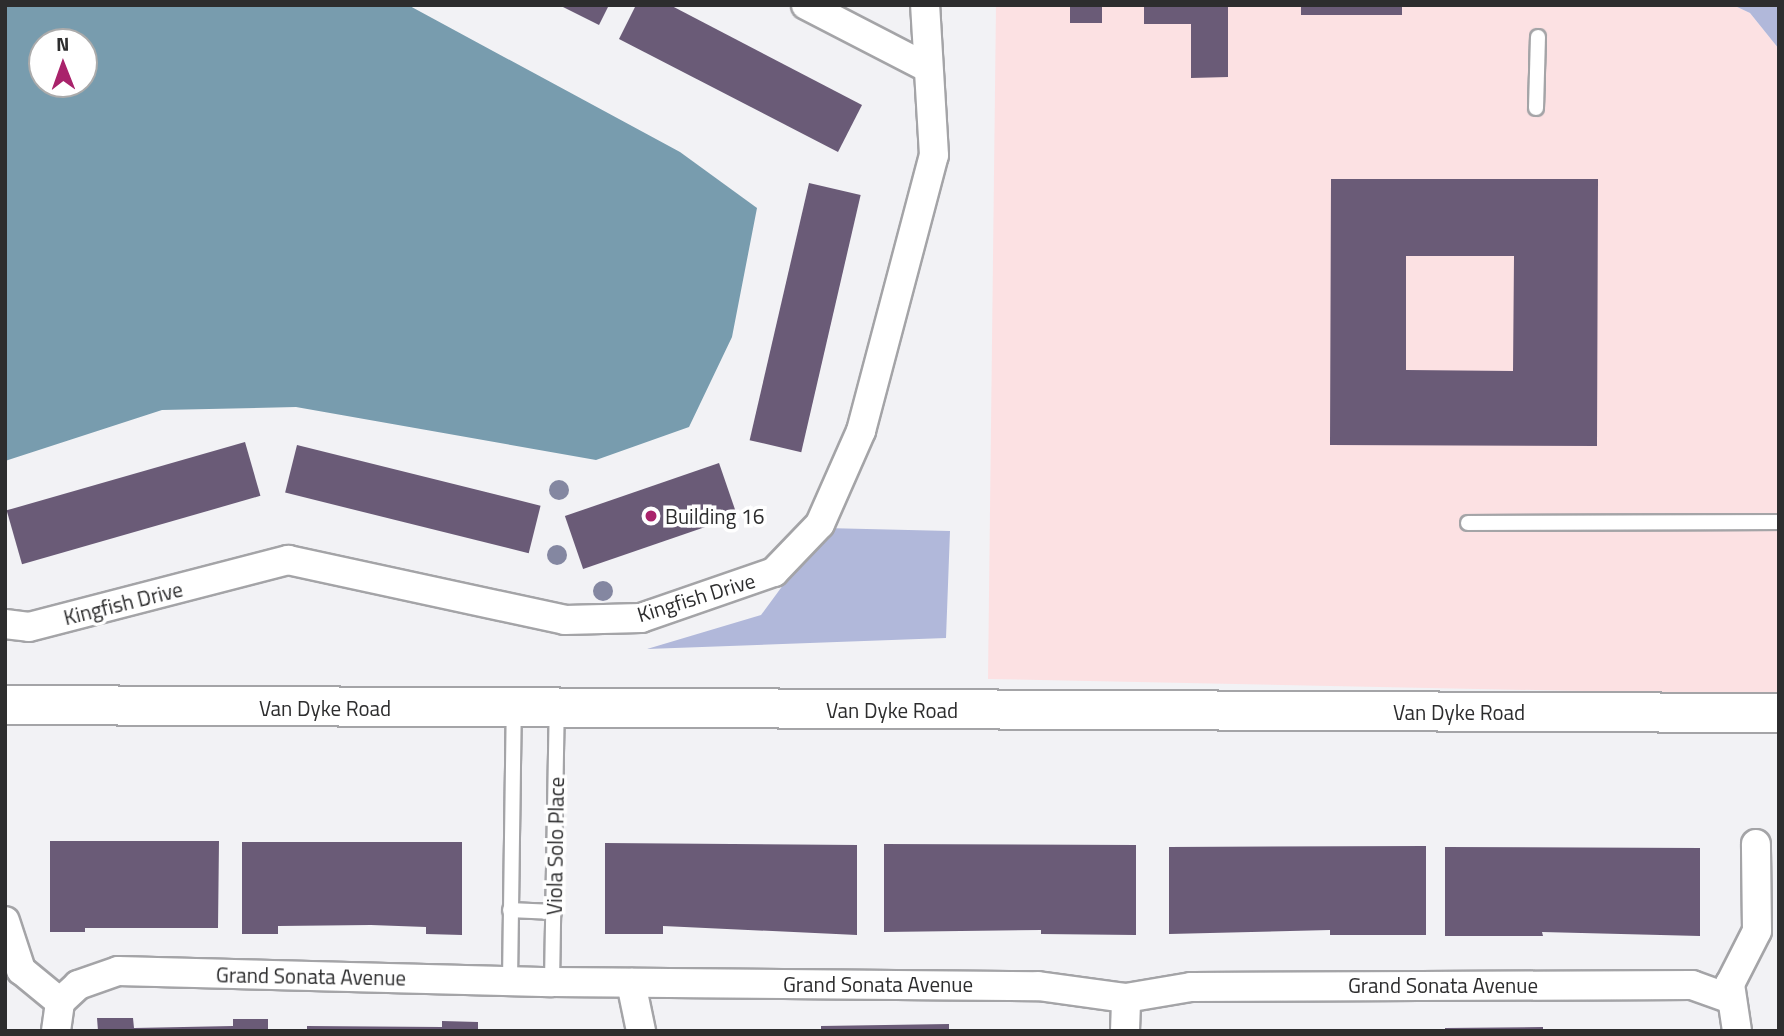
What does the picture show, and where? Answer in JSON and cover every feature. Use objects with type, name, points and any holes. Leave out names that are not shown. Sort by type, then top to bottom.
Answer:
[{"type":"main road","name":"Van Dyke Road","points":[[5,705],[1779,713]]},
{"type":"street","points":[[806,5],[926,67]]},
{"type":"street","name":"Kingfish Drive","points":[[5,624],[29,627],[288,560],[565,620],[641,618],[774,572],[820,524],[861,431],[934,155],[926,67],[925,5]]},
{"type":"street","points":[[1737,1031],[1730,984],[1757,931],[1756,844]]},
{"type":"street","points":[[5,921],[21,970],[60,1002],[55,1031]]},
{"type":"street","name":"Grand Sonata Avenue","points":[[60,1002],[78,985],[118,971],[552,982],[1038,986],[1126,998],[1191,987],[1692,985],[1731,999]]},
{"type":"street","points":[[631,983],[642,1031]]},
{"type":"street","points":[[1125,1031],[1126,998]]},
{"type":"lane","points":[[1536,108],[1538,37]]},
{"type":"lane","points":[[1468,523],[1779,522]]},
{"type":"lane","name":"Viola Solo Place","points":[[510,981],[514,709]]},
{"type":"lane","name":"Viola Solo Place","points":[[552,982],[557,709]]},
{"type":"lane","points":[[510,910],[554,912]]},
{"type":"shaded area","points":[[5,5],[408,5],[680,152],[757,208],[732,337],[689,427],[596,460],[296,407],[162,410],[5,461]]},
{"type":"shaded area","points":[[996,5],[1733,5],[1750,13],[1779,49],[1779,695],[988,679]]},
{"type":"shaded area","points":[[1733,5],[1779,5],[1779,49],[1750,13]]},
{"type":"shaded area","points":[[825,528],[950,531],[946,638],[647,649],[761,615]]},
{"type":"building","points":[[559,5],[609,5],[599,25]]},
{"type":"building","points":[[636,5],[670,5],[862,105],[838,152],[619,39]]},
{"type":"building","points":[[1070,5],[1102,5],[1102,23],[1070,23]]},
{"type":"building","points":[[1144,5],[1228,5],[1228,77],[1191,78],[1191,24],[1144,24]]},
{"type":"building","points":[[1301,5],[1402,5],[1402,15],[1301,15]]},
{"type":"building","points":[[1331,179],[1598,179],[1597,446],[1330,445]],"holes":[[[1406,256],[1514,256],[1513,371],[1406,370]]]},
{"type":"building","points":[[809,183],[861,195],[801,452],[750,440]]},
{"type":"building","points":[[245,442],[260,496],[22,564],[7,510]]},
{"type":"building","points":[[297,445],[541,506],[529,553],[285,493]]},
{"type":"building","name":"Building 16","points":[[719,463],[737,516],[583,569],[565,516]]},
{"type":"building","points":[[50,841],[219,841],[218,928],[85,928],[85,932],[50,932]]},
{"type":"building","points":[[242,842],[462,842],[462,935],[426,934],[426,927],[371,925],[278,926],[278,934],[242,934]]},
{"type":"building","points":[[605,843],[857,845],[857,935],[663,926],[663,934],[605,934]]},
{"type":"building","points":[[884,844],[1136,845],[1136,935],[1041,934],[1041,930],[884,932]]},
{"type":"building","points":[[1426,846],[1426,935],[1330,935],[1330,930],[1169,934],[1169,847]]},
{"type":"building","points":[[1445,847],[1700,848],[1700,936],[1542,932],[1543,936],[1445,936]]},
{"type":"building","points":[[97,1018],[133,1018],[134,1028],[233,1026],[233,1019],[268,1019],[268,1031],[98,1031]]},
{"type":"building","points":[[442,1021],[478,1022],[478,1031],[307,1031],[307,1026],[442,1027]]},
{"type":"building","points":[[949,1024],[949,1031],[821,1031],[821,1026]]},
{"type":"building","points":[[1543,1027],[1543,1031],[1445,1031],[1445,1028]]},
{"type":"place","name":"Building 16","points":[[651,516]]}]
